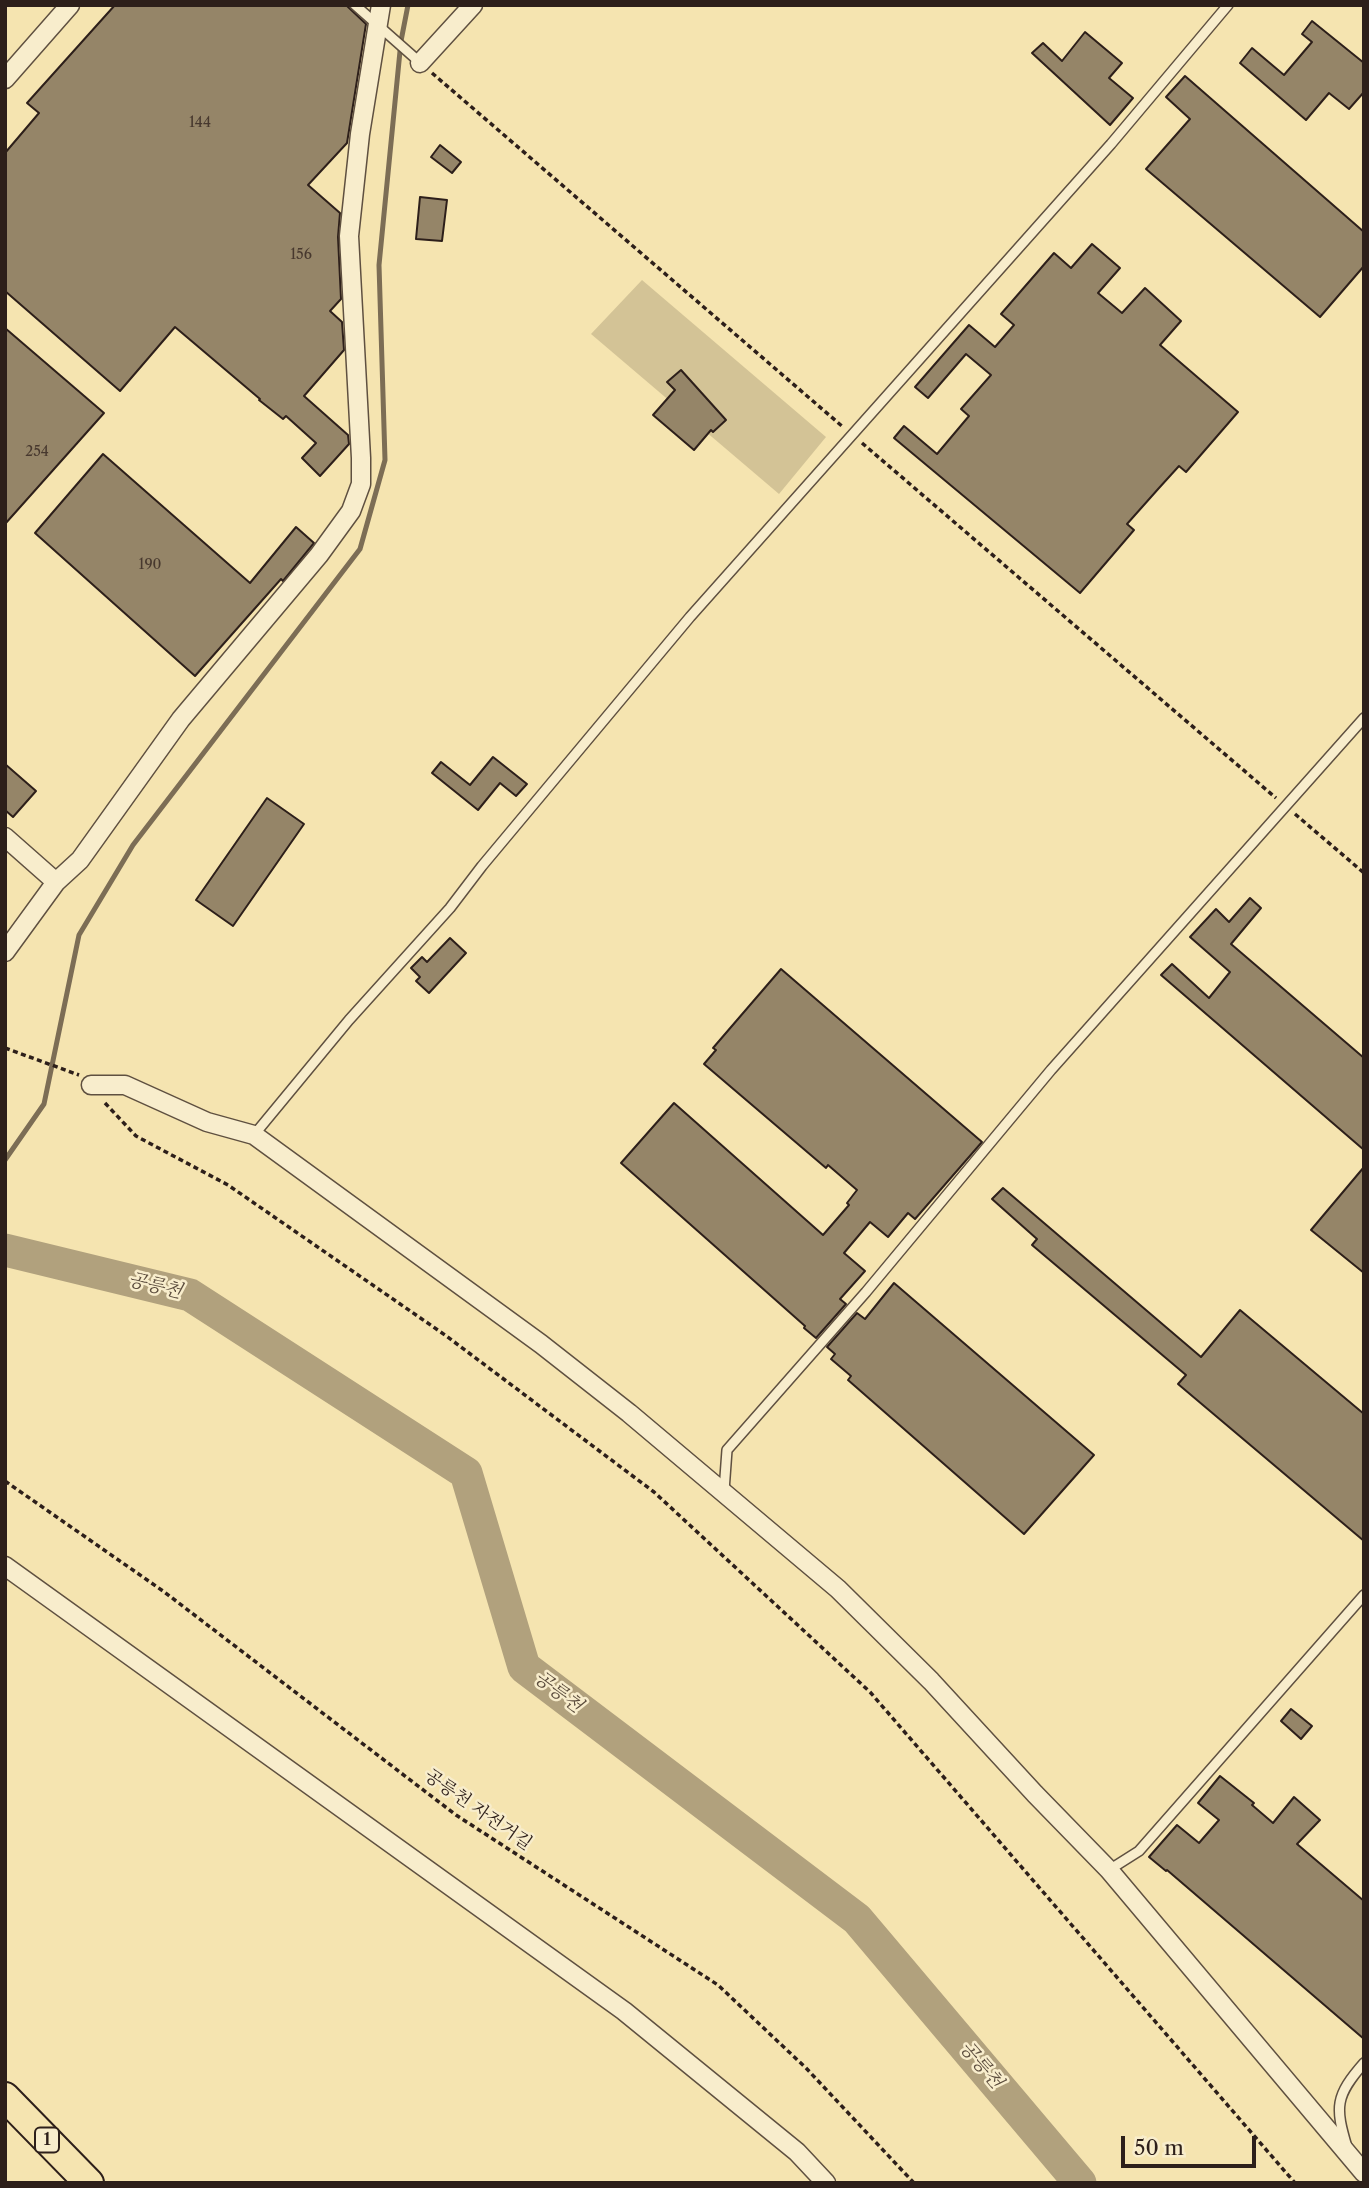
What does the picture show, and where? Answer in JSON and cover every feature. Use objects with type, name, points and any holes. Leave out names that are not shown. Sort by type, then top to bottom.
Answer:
[{"type":"main road","name":"1","points":[[5,2097],[89,2183]]},
{"type":"street","points":[[5,79],[70,5]]},
{"type":"street","points":[[5,952],[56,881],[80,860],[181,719],[319,555],[351,511],[361,484],[361,458],[349,236],[360,134],[384,30],[381,5]]},
{"type":"street","points":[[418,60],[473,5]]},
{"type":"street","points":[[5,837],[56,881]]},
{"type":"street","points":[[91,1085],[125,1085],[207,1122],[254,1135],[541,1344],[724,1491],[838,1589],[931,1681],[1109,1870],[1364,2174]]},
{"type":"street","points":[[5,1566],[624,2011],[797,2152],[826,2183]]},
{"type":"lane","points":[[355,5],[418,60]]},
{"type":"lane","points":[[254,1135],[349,1020],[450,908],[690,617],[1111,144],[1228,5]]},
{"type":"lane","points":[[724,1491],[727,1450],[866,1292],[1051,1070],[1364,718]]},
{"type":"lane","points":[[1109,1870],[1139,1851],[1364,1595]]},
{"type":"lane","points":[[1351,2159],[1338,2117],[1339,2103],[1343,2091],[1364,2063]]},
{"type":"path","points":[[418,60],[1364,873]]},
{"type":"path","points":[[5,1048],[75,1072],[91,1085],[136,1136],[239,1193],[445,1335],[654,1492],[870,1692],[1295,2183]]},
{"type":"path","name":"공릉천 자전거길","points":[[5,1481],[163,1591],[456,1815],[718,1986],[806,2068],[914,2183]]},
{"type":"shaded area","points":[[642,280],[826,437],[779,494],[591,334]]},
{"type":"building","points":[[115,5],[346,5],[366,24],[347,143],[308,185],[340,213],[338,237],[341,299],[330,311],[342,322],[344,350],[304,396],[348,435],[349,444],[320,476],[302,458],[316,443],[286,416],[283,419],[259,400],[175,327],[120,391],[5,291],[5,153],[39,113],[27,103]]},
{"type":"building","points":[[1312,21],[1364,63],[1364,92],[1349,109],[1329,93],[1306,120],[1240,63],[1252,48],[1284,75],[1312,42],[1302,34]]},
{"type":"building","points":[[1085,32],[1122,63],[1109,78],[1133,98],[1110,125],[1032,53],[1043,43],[1062,61]]},
{"type":"building","points":[[1185,76],[1364,232],[1364,266],[1320,317],[1146,169],[1190,119],[1166,97]]},
{"type":"building","points":[[440,145],[461,162],[452,173],[431,157]]},
{"type":"building","points":[[420,197],[447,200],[442,241],[416,239]]},
{"type":"building","points":[[1092,244],[1120,268],[1098,293],[1122,313],[1145,288],[1181,321],[1160,345],[1238,412],[1186,472],[1179,466],[1127,524],[1134,530],[1080,593],[894,438],[904,426],[937,454],[969,416],[961,409],[991,375],[966,354],[928,398],[915,387],[969,325],[995,347],[1014,325],[1001,314],[1054,253],[1071,268]]},
{"type":"building","points":[[5,328],[104,413],[5,524]]},
{"type":"building","points":[[681,370],[726,420],[713,432],[711,430],[694,450],[653,415],[675,390],[667,382]]},
{"type":"building","points":[[103,454],[250,583],[296,527],[314,543],[283,581],[281,579],[195,676],[35,533]]},
{"type":"building","points":[[493,757],[527,784],[516,796],[500,783],[478,810],[432,773],[441,762],[470,785]]},
{"type":"building","points":[[5,764],[36,791],[13,817],[5,810]]},
{"type":"building","points":[[267,798],[304,824],[233,926],[196,900]]},
{"type":"building","points":[[1250,898],[1261,908],[1231,944],[1364,1058],[1364,1150],[1161,975],[1172,964],[1209,998],[1230,972],[1190,937],[1216,909],[1229,922]]},
{"type":"building","points":[[450,938],[466,953],[429,993],[416,981],[420,977],[411,968],[422,957],[427,962]]},
{"type":"building","points":[[781,969],[982,1142],[915,1219],[908,1213],[888,1237],[870,1222],[844,1253],[865,1271],[840,1299],[846,1304],[816,1338],[621,1163],[674,1103],[823,1235],[849,1205],[847,1203],[857,1190],[828,1165],[826,1168],[704,1064],[716,1050],[713,1048]]},
{"type":"building","points":[[1364,1167],[1364,1273],[1311,1230]]},
{"type":"building","points":[[1003,1188],[1201,1357],[1240,1310],[1364,1414],[1364,1541],[1178,1384],[1186,1375],[1032,1245],[1037,1239],[992,1199]]},
{"type":"building","points":[[894,1283],[1094,1455],[1024,1534],[848,1380],[851,1376],[831,1359],[835,1354],[827,1347],[857,1313],[865,1319]]},
{"type":"building","points":[[1291,1709],[1312,1726],[1301,1739],[1281,1721]]},
{"type":"building","points":[[1220,1776],[1254,1803],[1252,1805],[1273,1823],[1294,1797],[1320,1820],[1297,1844],[1364,1901],[1364,2039],[1149,1857],[1177,1825],[1199,1843],[1219,1820],[1198,1803]]},
{"type":"waterway","points":[[5,1160],[44,1104],[79,935],[133,845],[360,549],[385,460],[379,265],[401,41],[408,5]]},
{"type":"waterway","name":"공릉천","points":[[5,1250],[190,1295],[466,1473],[524,1667],[857,1919],[1080,2183]]}]
